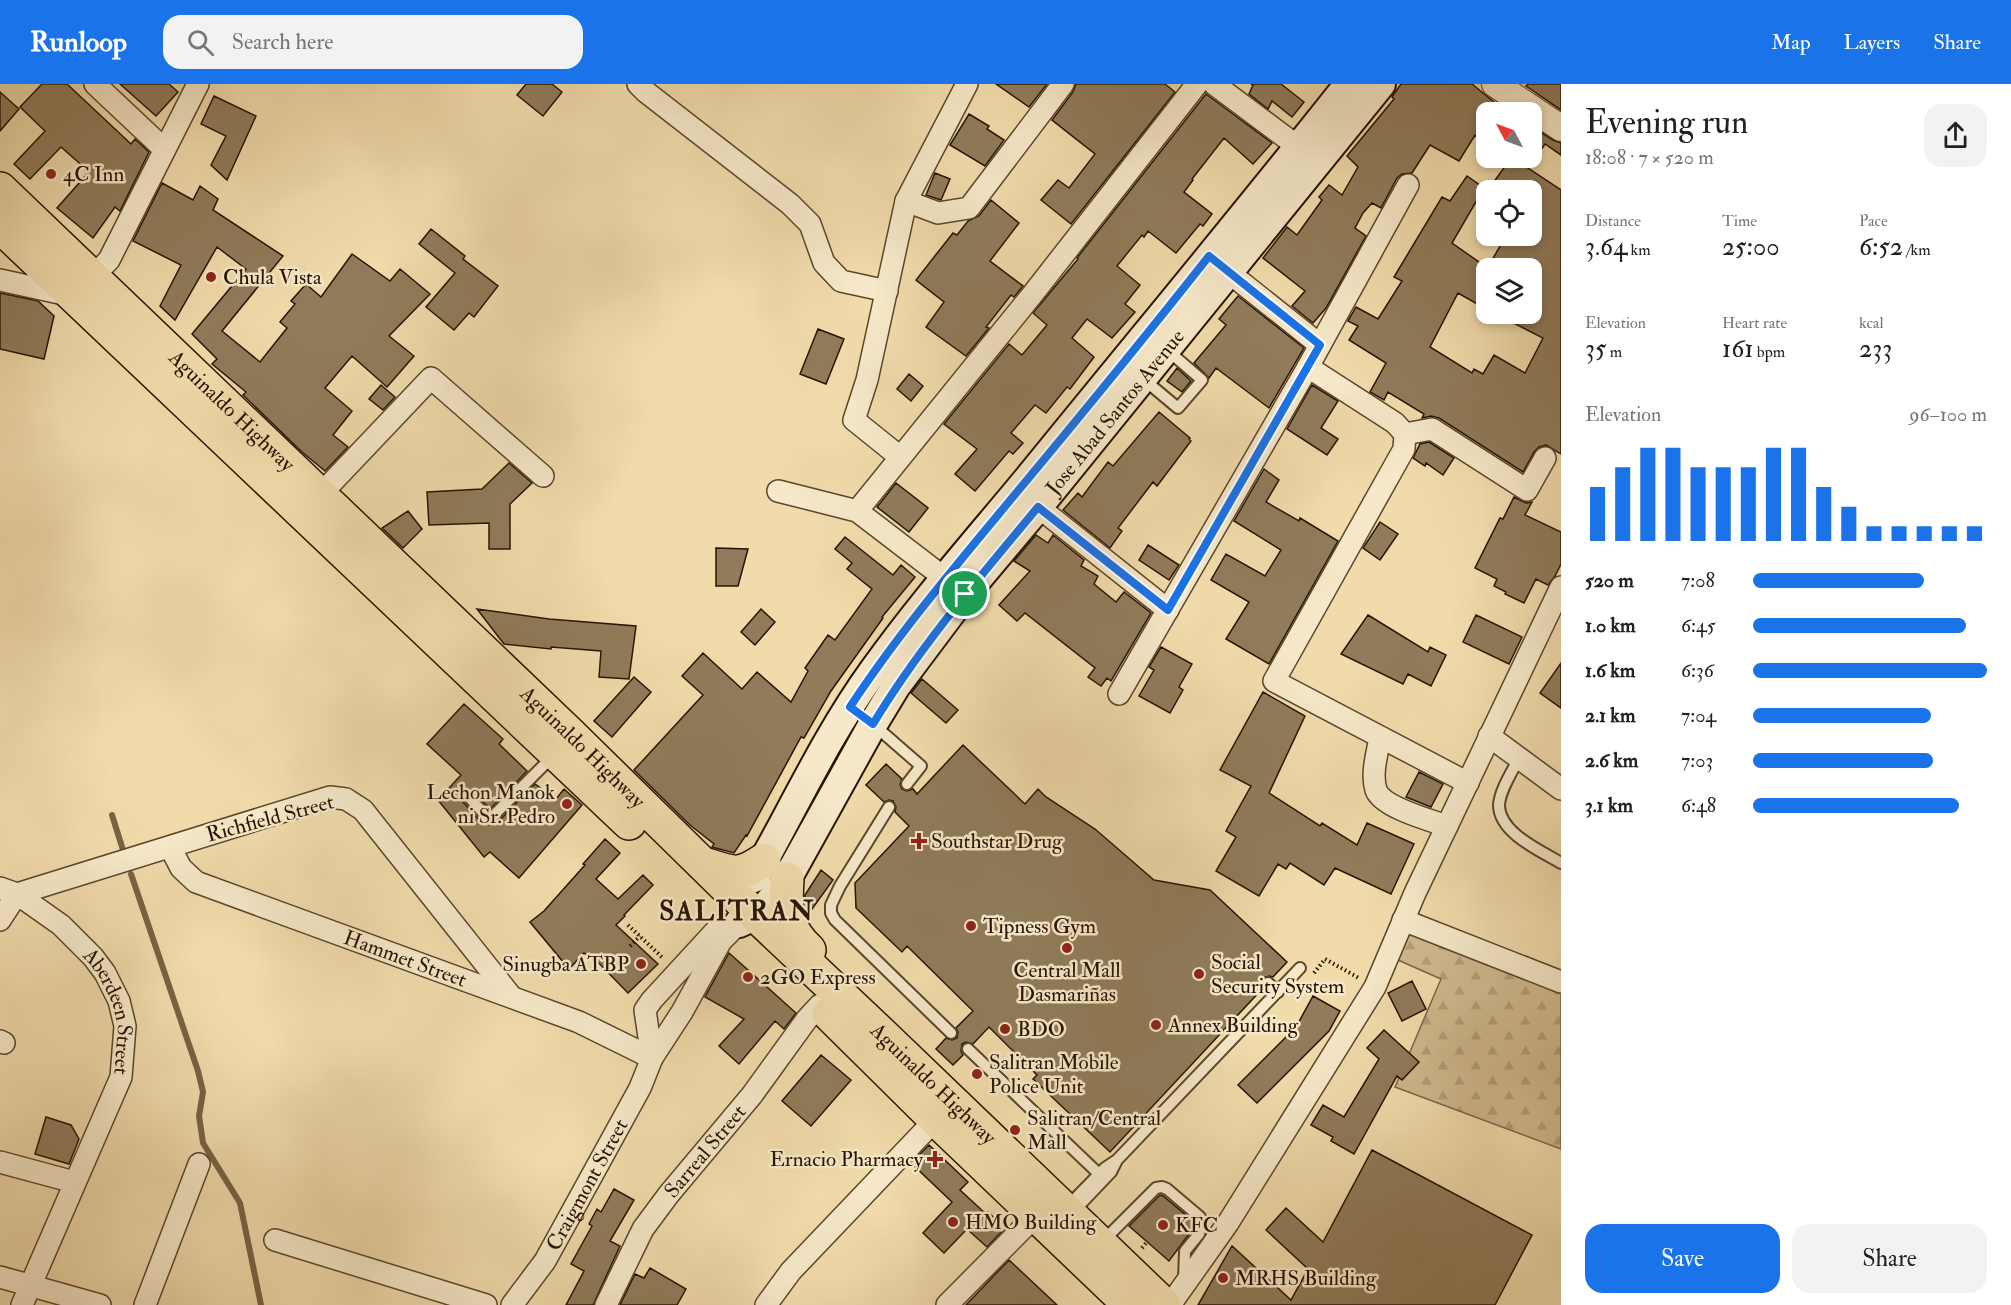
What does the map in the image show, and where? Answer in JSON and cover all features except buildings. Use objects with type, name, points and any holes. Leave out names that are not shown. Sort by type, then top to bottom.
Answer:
[{"type":"highway","name":"Aguinaldo Highway","points":[[0,189],[83,286],[563,744],[703,864],[741,914],[820,1005],[936,1119],[1055,1213],[1174,1296]]},
{"type":"highway","name":"Aguinaldo Highway","points":[[0,226],[83,286],[319,496],[563,744],[650,844],[741,914],[886,1038],[1055,1213],[1130,1305]]},
{"type":"highway","points":[[703,864],[738,873],[776,870],[787,920],[792,931],[802,944],[877,1015],[886,1038]]},
{"type":"main road","name":"Jose Abad Santos Avenue","points":[[1309,155],[1349,84]]},
{"type":"main road","name":"Jose Abad Santos Avenue","points":[[741,914],[765,908],[776,870],[861,715],[896,686],[955,585],[1309,155],[1381,84]]},
{"type":"main road","name":"Jose Abad Santos Avenue","points":[[1028,499],[1142,378],[1156,342]]},
{"type":"street","points":[[95,84],[164,149]]},
{"type":"street","points":[[0,280],[83,286],[109,260],[198,84]]},
{"type":"street","points":[[638,84],[790,204],[810,224],[824,263],[842,281],[887,291]]},
{"type":"street","points":[[900,457],[854,420],[867,380],[906,201],[967,84]]},
{"type":"street","points":[[906,201],[938,213],[969,208],[1063,84]]},
{"type":"street","points":[[857,511],[949,399],[1197,84]]},
{"type":"street","points":[[1214,84],[1309,155]]},
{"type":"street","points":[[1495,84],[1561,128]]},
{"type":"street","points":[[1119,694],[1308,367],[1408,185]]},
{"type":"street","points":[[1218,264],[1320,345]]},
{"type":"street","points":[[1308,367],[1395,423],[1405,434],[1404,449],[1274,681],[1468,783]]},
{"type":"street","points":[[319,496],[431,378],[543,477]]},
{"type":"street","points":[[1405,434],[1432,429],[1527,489],[1545,458]]},
{"type":"street","points":[[778,491],[857,511],[955,585]]},
{"type":"street","points":[[1028,499],[1168,610]]},
{"type":"street","points":[[1170,1305],[1174,1296],[1228,1222],[1375,987],[1403,920],[1490,736],[1554,620],[1561,587]]},
{"type":"street","points":[[1490,736],[1561,789]]},
{"type":"street","points":[[1380,738],[1374,776],[1377,792],[1398,808],[1447,826]]},
{"type":"street","name":"Richfield Street","points":[[9,891],[170,847],[330,797],[346,799],[363,810],[510,995]]},
{"type":"street","name":"Hammet Street","points":[[170,847],[181,868],[196,882],[510,995],[579,1022],[652,1058]]},
{"type":"street","points":[[0,920],[9,891]]},
{"type":"street","name":"Aberdeen Street","points":[[9,891],[61,925],[93,957],[105,973],[119,1001],[125,1026],[121,1077],[22,1305]]},
{"type":"street","points":[[652,1058],[645,1010],[652,1000],[741,914]]},
{"type":"street","name":"Craigmont Street","points":[[512,1305],[545,1261],[640,1088],[652,1058],[682,1012],[721,941],[741,914]]},
{"type":"street","points":[[1403,920],[1561,982]]},
{"type":"street","name":"Sarreal Street","points":[[606,1305],[643,1229],[669,1194],[752,1095],[807,1019],[820,1005]]},
{"type":"street","points":[[766,1305],[791,1271],[936,1119]]},
{"type":"street","points":[[0,1162],[74,1182]]},
{"type":"street","points":[[145,1305],[199,1164]]},
{"type":"street","points":[[947,1305],[1055,1213]]},
{"type":"street","points":[[274,1240],[486,1305]]},
{"type":"street","points":[[0,1277],[100,1305]]},
{"type":"lane","points":[[1142,378],[1178,408],[1202,380],[1156,342]]},
{"type":"lane","points":[[861,715],[921,766],[907,784]]},
{"type":"lane","points":[[468,796],[487,817],[491,818],[563,744]]},
{"type":"lane","points":[[1519,758],[1499,805],[1502,819],[1514,834],[1561,863]]},
{"type":"lane","points":[[890,807],[840,886],[831,905],[831,913],[835,920],[951,1033]]},
{"type":"lane","points":[[1055,1213],[1111,1172],[1118,1160],[1300,968]]},
{"type":"lane","points":[[1268,983],[1278,992]]},
{"type":"lane","points":[[968,1049],[1099,1174]]},
{"type":"lane","points":[[1055,1213],[1105,1168],[1118,1160]]},
{"type":"lane","points":[[1101,1244],[1156,1188],[1167,1189],[1200,1217],[1202,1225],[1200,1234],[1185,1251],[1174,1296]]},
{"type":"path","points":[[628,925],[664,959]]},
{"type":"path","points":[[630,946],[640,936]]},
{"type":"path","points":[[1320,965],[1325,960],[1375,987]]},
{"type":"path","points":[[1142,1248],[1147,1242]]},
{"type":"green space","points":[[1410,930],[1561,993],[1561,1149],[1395,1087],[1441,979],[1398,960]]},
{"type":"waterway","points":[[112,815],[123,850]]},
{"type":"waterway","points":[[131,874],[198,1071],[203,1092],[199,1116],[203,1143],[240,1203],[261,1305]]},
{"type":"place","name":"4C Inn","points":[[51,174]]},
{"type":"place","name":"Chula Vista","points":[[211,277]]},
{"type":"place","name":"Lechon Manok ni Sr. Pedro","points":[[567,804]]},
{"type":"place","name":"Southstar Drug","points":[[919,841]]},
{"type":"place","name":"Tipness Gym","points":[[971,926]]},
{"type":"place","name":"Central Mall Dasmariñas","points":[[1067,948]]},
{"type":"place","name":"Sinugba ATBP","points":[[641,964]]},
{"type":"place","name":"Social Security System","points":[[1199,974]]},
{"type":"place","name":"2GO Express","points":[[748,977]]},
{"type":"place","name":"Annex Building","points":[[1156,1025]]},
{"type":"place","name":"BDO","points":[[1005,1029]]},
{"type":"place","name":"Salitran Mobile Police Unit","points":[[977,1074]]},
{"type":"place","name":"Salitran/Central Mall","points":[[1015,1130]]},
{"type":"place","name":"Ernacio Pharmacy","points":[[935,1159]]},
{"type":"place","name":"HMO Building","points":[[953,1222]]},
{"type":"place","name":"KFC","points":[[1163,1225]]},
{"type":"place","name":"MRHS Building","points":[[1223,1278]]},
{"type":"district","name":"SALITRAN","points":[[737,911]]},
{"type":"route","points":[[1209,256],[1320,345],[1168,610],[1038,507],[965,594],[896,686],[873,724],[850,707],[874,670],[945,577],[1209,256]]}]
